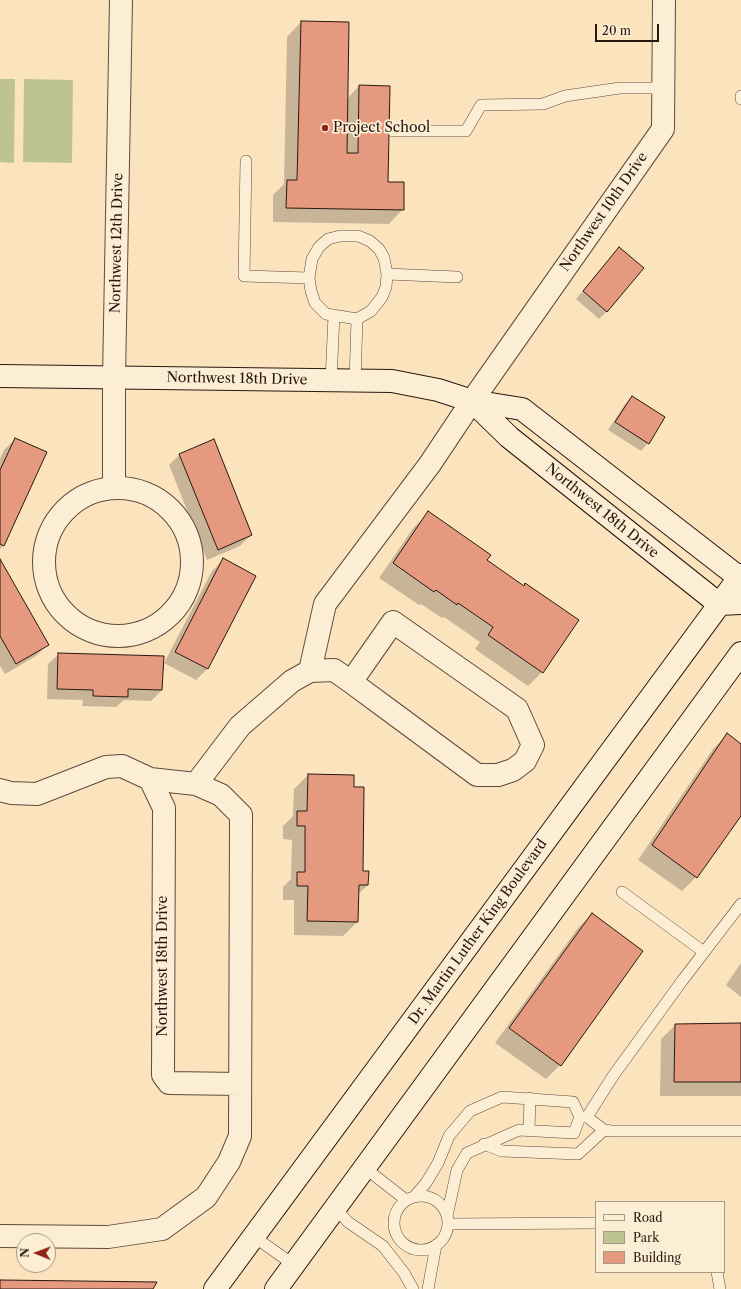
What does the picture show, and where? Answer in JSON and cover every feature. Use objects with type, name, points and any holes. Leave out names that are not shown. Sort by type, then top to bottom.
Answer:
[{"type":"street","name":"Northwest 12th Drive","points":[[114,487],[114,378],[121,0]]},
{"type":"street","name":"Northwest 10th Drive","points":[[310,671],[325,604],[430,464],[472,401],[663,129],[664,0]]},
{"type":"street","name":"Northwest 18th Drive","points":[[0,376],[331,381],[392,380],[438,390],[472,401],[522,410],[740,577]]},
{"type":"street","name":"Northwest 18th Drive","points":[[472,401],[509,437],[719,604]]},
{"type":"street","points":[[114,487],[140,490],[163,502],[180,521],[191,544],[192,570],[185,595],[170,616],[148,631],[123,637],[98,634],[76,624],[59,608],[48,588],[43,565],[46,542],[55,520],[71,503],[91,492],[114,487]]},
{"type":"street","name":"Dr. Martin Luther King Boulevard","points":[[214,1289],[740,577]]},
{"type":"street","points":[[719,604],[741,603]]},
{"type":"street","points":[[196,784],[240,726],[292,681],[310,671],[334,670],[477,775],[498,775],[513,770],[525,761],[533,745],[517,709],[393,622],[351,682]]},
{"type":"street","points":[[276,1289],[741,653]]},
{"type":"street","points":[[0,790],[11,793],[37,794],[106,767],[122,766],[150,779],[196,784],[221,795],[242,815],[240,1136],[229,1162],[206,1197],[162,1229],[108,1237],[0,1236]]},
{"type":"street","name":"Northwest 18th Drive","points":[[150,779],[164,808],[162,1075],[169,1083],[240,1084]]},
{"type":"lane","points":[[393,131],[466,131],[481,105],[543,104],[565,96],[620,88],[663,88]]},
{"type":"lane","points":[[246,161],[244,276],[309,278]]},
{"type":"lane","points":[[340,236],[358,236],[370,241],[379,249],[384,258],[387,274],[386,287],[382,297],[371,311],[357,319],[326,314],[315,303],[309,278],[312,259],[319,247],[328,239],[340,236]]},
{"type":"lane","points":[[387,274],[457,277]]},
{"type":"lane","points":[[331,381],[334,315]]},
{"type":"lane","points":[[355,381],[357,319]]},
{"type":"lane","points":[[622,892],[704,952]]},
{"type":"lane","points":[[741,904],[583,1117],[574,1133],[520,1130],[484,1144],[467,1153],[457,1170],[448,1220],[442,1240],[436,1245],[420,1250],[405,1244],[399,1238],[395,1221],[396,1213],[426,1183],[438,1163],[449,1136],[470,1111],[502,1097],[573,1102],[583,1117],[604,1130],[741,1131]]},
{"type":"lane","points":[[529,1131],[530,1098]]},
{"type":"lane","points":[[484,1144],[502,1151],[578,1154],[604,1130]]},
{"type":"lane","points":[[365,1168],[410,1198],[422,1196],[434,1199],[444,1208],[448,1220]]},
{"type":"lane","points":[[335,1208],[348,1222],[383,1246],[413,1289]]},
{"type":"lane","points":[[448,1220],[595,1223]]},
{"type":"lane","points":[[253,1236],[294,1265]]},
{"type":"lane","points":[[383,1246],[405,1244]]},
{"type":"lane","points":[[428,1289],[436,1245]]},
{"type":"lane","points":[[717,1273],[720,1289]]},
{"type":"green space","points":[[0,79],[15,79],[14,163],[0,162]]},
{"type":"green space","points":[[24,79],[73,80],[72,163],[23,162]]},
{"type":"building","points":[[301,21],[349,22],[347,153],[358,153],[359,85],[390,86],[388,182],[404,182],[404,210],[286,208],[287,180],[297,180]]},
{"type":"building","points":[[619,247],[644,268],[607,312],[583,291]]},
{"type":"building","points":[[632,396],[665,417],[649,444],[615,422]]},
{"type":"building","points":[[15,438],[47,452],[4,546],[0,544],[0,470]]},
{"type":"building","points":[[214,439],[252,535],[218,550],[179,454]]},
{"type":"building","points":[[428,511],[491,555],[487,560],[524,586],[525,583],[579,620],[543,673],[488,635],[493,627],[458,603],[457,605],[436,590],[434,592],[393,563]]},
{"type":"building","points":[[223,558],[256,576],[208,669],[175,652]]},
{"type":"building","points":[[0,559],[49,645],[16,664],[0,636]]},
{"type":"building","points":[[58,653],[164,656],[162,690],[128,689],[128,697],[93,696],[93,690],[57,689]]},
{"type":"building","points":[[727,733],[741,744],[741,816],[697,878],[652,845]]},
{"type":"building","points":[[308,774],[354,775],[354,787],[364,787],[363,871],[369,871],[368,885],[359,885],[358,922],[307,921],[308,886],[297,886],[297,872],[305,872],[305,826],[297,826],[297,811],[307,811]]},
{"type":"building","points":[[592,913],[643,951],[561,1066],[509,1028]]},
{"type":"building","points":[[741,1023],[741,1082],[674,1082],[675,1024]]},
{"type":"building","points":[[0,1280],[157,1282],[153,1289],[0,1289]]},
{"type":"place","name":"Project School","points":[[325,128]]}]
